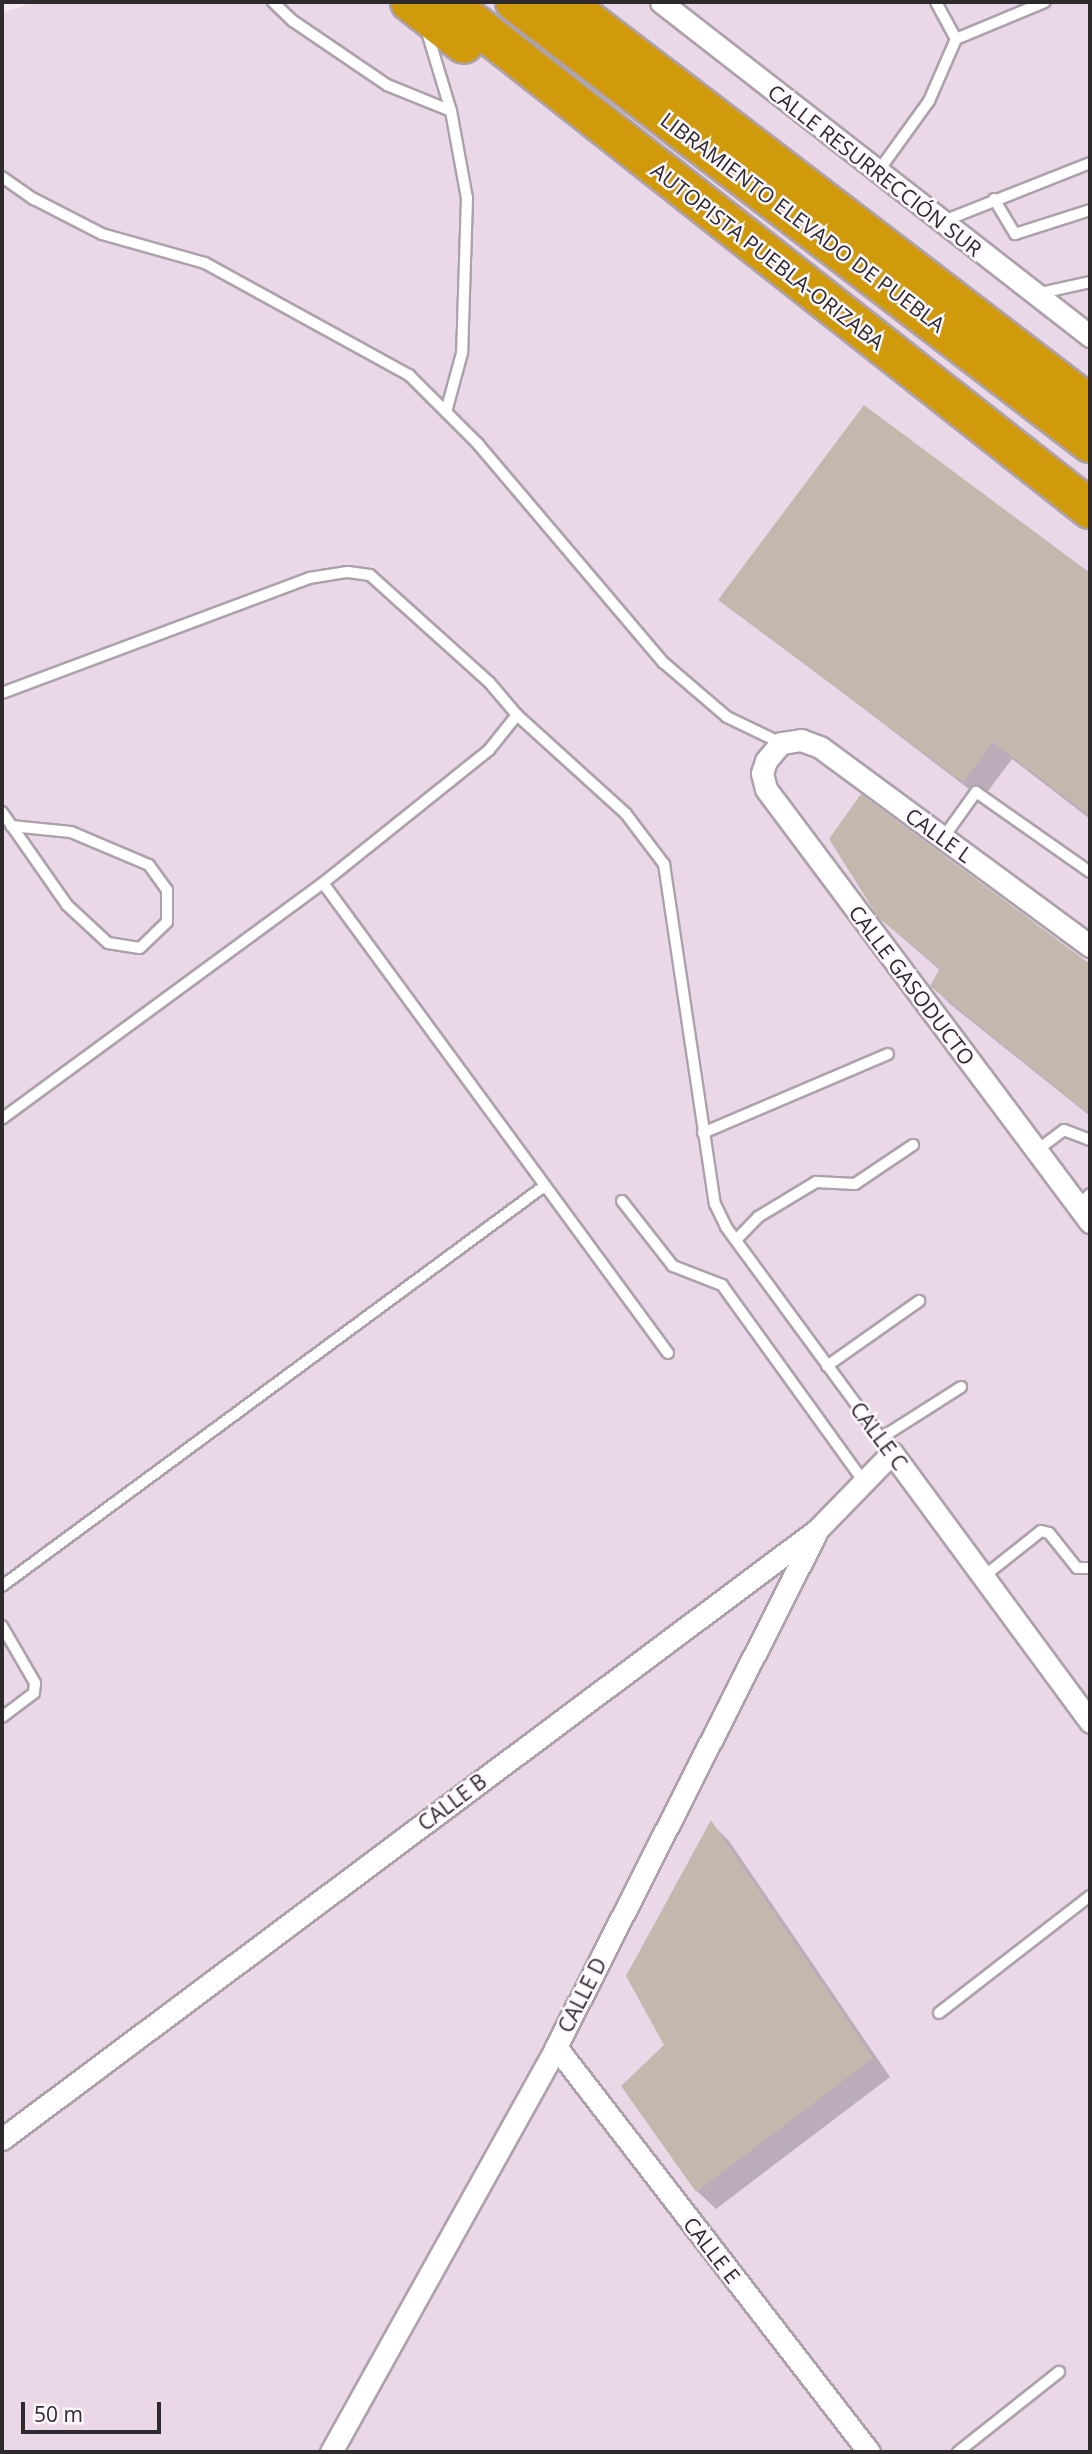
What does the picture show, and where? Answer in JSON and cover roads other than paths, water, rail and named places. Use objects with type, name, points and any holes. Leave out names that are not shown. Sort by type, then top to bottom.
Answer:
[{"type":"highway","name":"LIBRAMIENTO ELEVADO DE PUEBLA","points":[[470,2],[1090,477]]},
{"type":"highway","name":"LIBRAMIENTO ELEVADO DE PUEBLA","points":[[515,2],[1090,443]]},
{"type":"highway","points":[[564,2],[1090,405]]},
{"type":"highway","name":"AUTOPISTA PUEBLA-ORIZABA","points":[[427,5],[750,272],[786,292],[825,303],[1090,509]]},
{"type":"street","name":"CALLE RESURRECCIÓN SUR","points":[[661,2],[877,173],[1090,336]]},
{"type":"street","name":"CALLE L","points":[[781,743],[801,740],[820,747],[1090,946]]},
{"type":"street","name":"CALLE GASODUCTO","points":[[781,743],[762,773],[766,789],[1036,1152],[1086,1208]]},
{"type":"street","name":"CALLE B","points":[[2,2139],[817,1530],[864,1482],[886,1446]]},
{"type":"street","name":"CALLE C","points":[[886,1446],[1090,1722]]},
{"type":"street","name":"CALLE D","points":[[331,2452],[556,2047],[817,1530]]},
{"type":"street","name":"CALLE E","points":[[556,2047],[869,2452]]},
{"type":"lane","points":[[273,2],[293,21],[387,85],[451,111]]},
{"type":"lane","points":[[936,2],[956,38]]},
{"type":"lane","points":[[877,173],[929,101],[956,38],[1045,2]]},
{"type":"lane","points":[[427,5],[429,47],[451,111],[467,198],[462,353],[446,412]]},
{"type":"lane","points":[[941,222],[1090,163]]},
{"type":"lane","points":[[2,177],[34,200],[102,234],[205,263],[268,294],[409,375],[446,412],[664,663],[727,717],[781,743]]},
{"type":"lane","points":[[994,199],[1016,234],[1090,210]]},
{"type":"lane","points":[[1036,294],[1090,282]]},
{"type":"lane","name":"CALLE C","points":[[2,693],[309,578],[348,572],[369,575],[489,682],[517,715],[626,814],[664,864],[715,1204],[736,1240],[886,1446]]},
{"type":"lane","points":[[2,1119],[323,883],[489,750],[517,715]]},
{"type":"lane","points":[[943,838],[976,792],[1090,872]]},
{"type":"lane","points":[[2,812],[11,826],[67,905],[108,943],[140,948],[167,922],[167,890],[149,865],[71,832],[11,826]]},
{"type":"lane","points":[[323,883],[543,1187],[668,1353]]},
{"type":"lane","points":[[703,1133],[888,1054]]},
{"type":"lane","points":[[1036,1152],[1065,1130],[1090,1140]]},
{"type":"lane","points":[[736,1240],[758,1217],[816,1182],[855,1184],[913,1145]]},
{"type":"lane","points":[[2,1586],[543,1187]]},
{"type":"lane","points":[[622,1201],[673,1266],[722,1285],[864,1482]]},
{"type":"lane","points":[[827,1366],[919,1301]]},
{"type":"lane","points":[[886,1446],[961,1387]]},
{"type":"lane","points":[[983,1577],[1041,1531],[1049,1533],[1077,1568],[1090,1568]]},
{"type":"lane","points":[[2,1626],[35,1683],[34,1693],[2,1717]]},
{"type":"lane","points":[[939,2013],[1090,1896]]},
{"type":"lane","points":[[958,2452],[1059,2372]]}]
